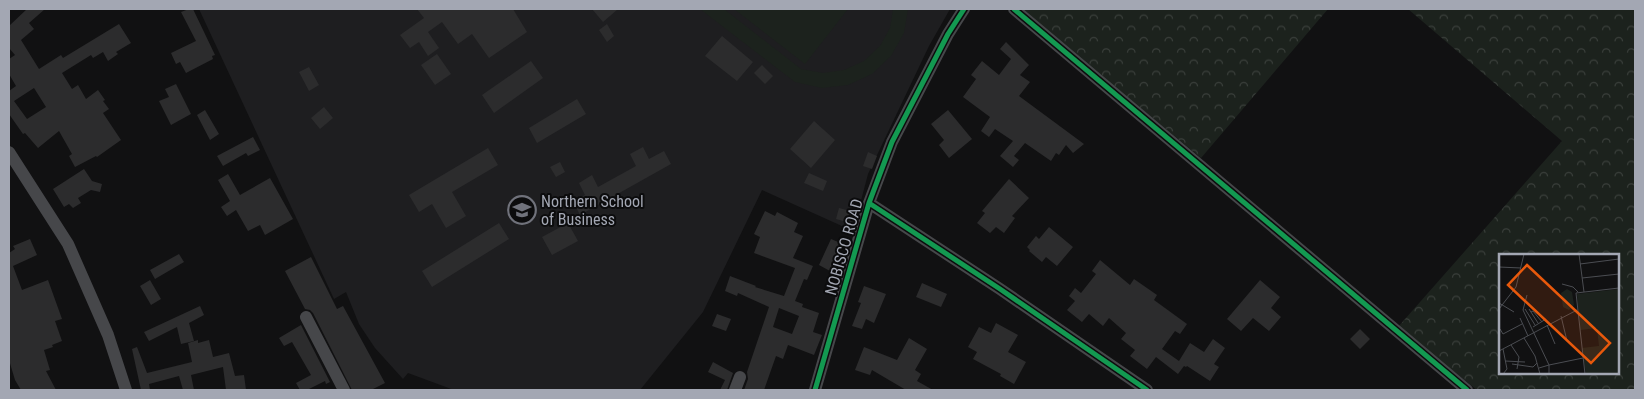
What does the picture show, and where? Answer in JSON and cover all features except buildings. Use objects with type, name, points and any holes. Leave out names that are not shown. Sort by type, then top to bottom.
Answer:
[{"type":"street","name":"NOBISCO ROAD","points":[[815,390],[869,203],[892,142],[948,34],[964,9]]},
{"type":"street","points":[[1014,9],[1467,390]]},
{"type":"street","points":[[9,152],[68,244],[108,335],[126,390]]},
{"type":"street","points":[[869,203],[1000,288],[1147,390]]},
{"type":"street","points":[[306,317],[344,390]]},
{"type":"street","points":[[735,390],[740,377]]},
{"type":"shaded area","name":"Northern School of Business","points":[[199,9],[950,9],[929,46],[868,174],[853,231],[762,190],[703,312],[640,390],[454,390],[408,373],[403,379],[375,348],[359,324],[346,292],[334,299]]},
{"type":"green space","points":[[700,9],[724,9],[801,69],[823,73],[844,70],[864,61],[880,46],[890,28],[893,9],[908,9],[904,33],[891,56],[872,74],[848,85],[822,88],[795,82]]},
{"type":"green space","points":[[734,9],[848,9],[805,64]]},
{"type":"green space","points":[[1021,9],[1328,9],[1201,158]]},
{"type":"green space","points":[[1408,9],[1635,9],[1635,390],[1477,390],[1398,327],[1562,141]]},
{"type":"cycle path","points":[[815,390],[869,203],[892,142],[948,34],[964,9]]},
{"type":"cycle path","points":[[1014,9],[1467,390]]},
{"type":"cycle path","points":[[869,203],[1000,289],[1147,390]]},
{"type":"place","name":"Northern School of Business","points":[[522,210]]}]
